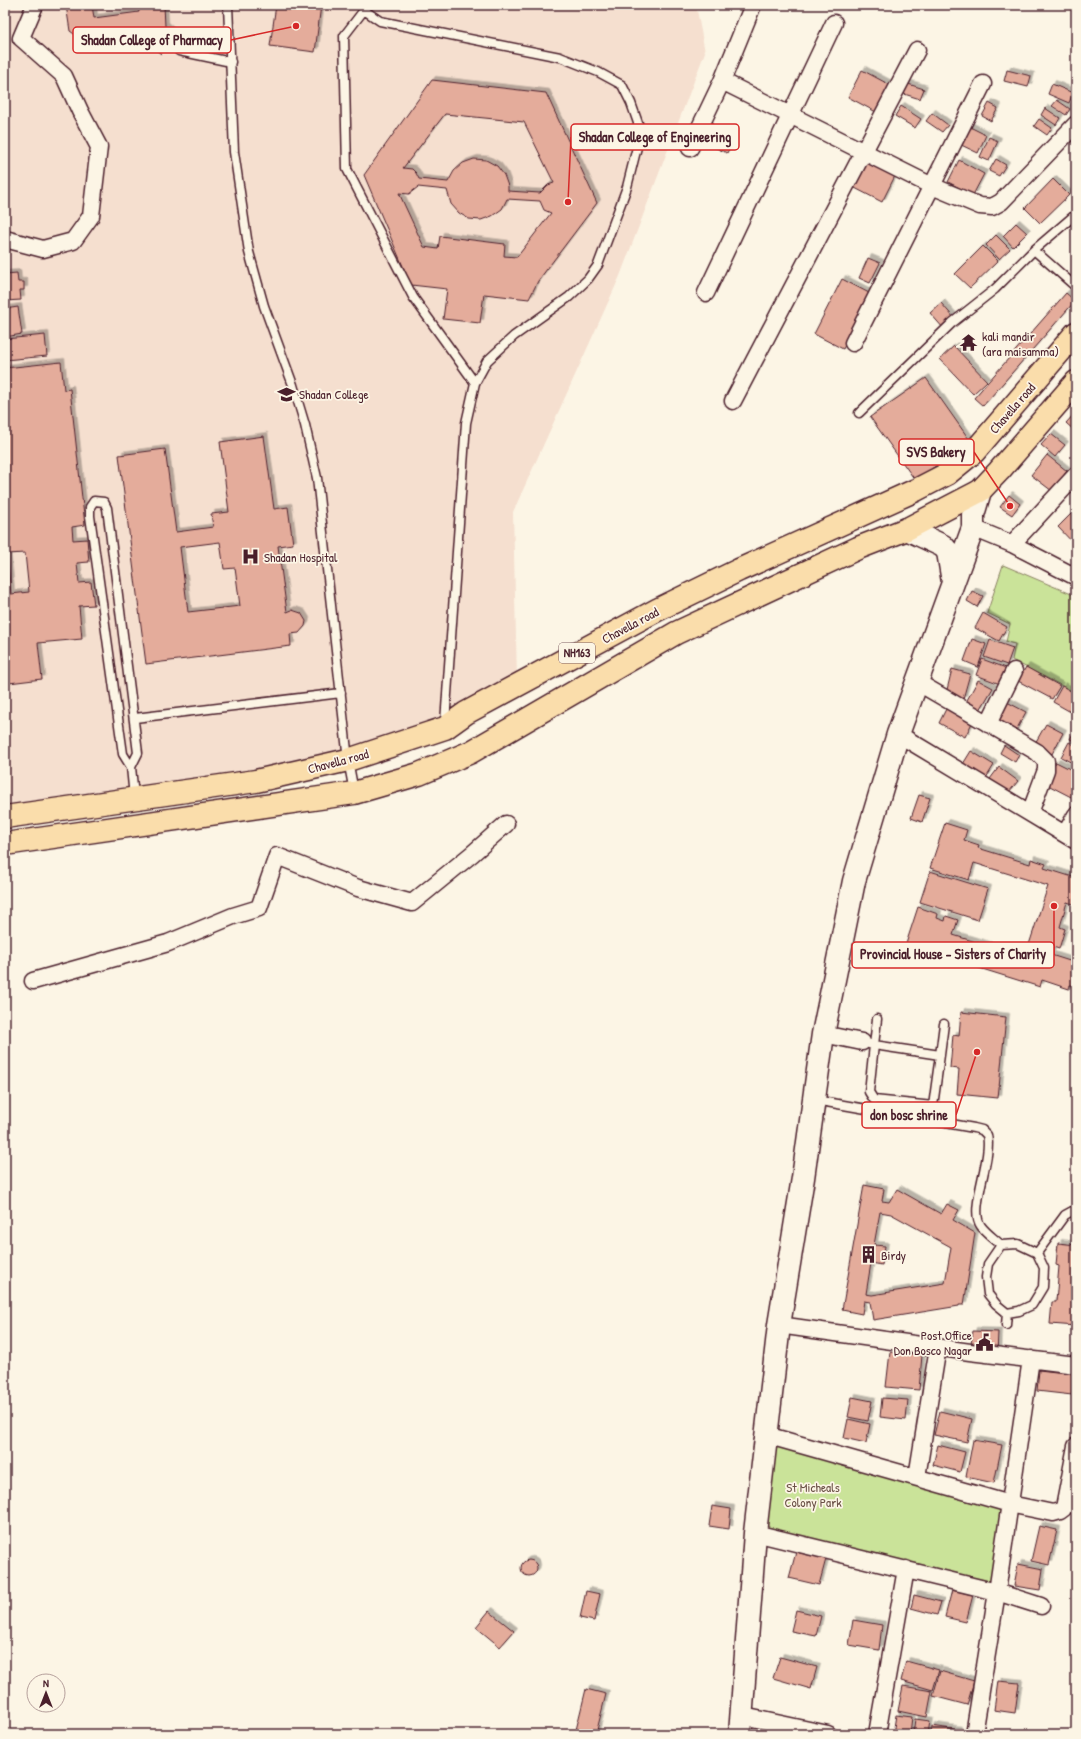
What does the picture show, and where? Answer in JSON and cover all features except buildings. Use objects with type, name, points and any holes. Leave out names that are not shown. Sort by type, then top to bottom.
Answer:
[{"type":"highway","name":"Chavella road","points":[[5,817],[256,781],[348,760],[445,728],[466,713],[657,610],[739,570],[916,490],[947,474],[974,452],[1076,333]]},
{"type":"highway","name":"NH163","points":[[5,844],[354,793],[419,774],[470,752],[676,633],[851,552],[907,529],[980,491],[1000,471],[1076,382]]},
{"type":"main road","points":[[742,1725],[755,1534],[778,1325],[803,1178],[823,1034],[854,881],[898,734],[973,528],[973,515],[980,491]]},
{"type":"main road","points":[[907,529],[943,546],[948,552],[953,582]]},
{"type":"street","points":[[5,239],[43,249],[73,241],[91,216],[99,147],[64,76],[21,38],[35,5]]},
{"type":"street","points":[[690,148],[722,81],[753,5]]},
{"type":"street","points":[[706,293],[834,23]]},
{"type":"street","points":[[733,400],[917,50]]},
{"type":"street","points":[[722,81],[932,186],[980,206],[992,207],[1001,202],[1076,124]]},
{"type":"street","points":[[853,343],[984,84]]},
{"type":"street","points":[[1012,544],[1076,475]]},
{"type":"street","points":[[973,528],[1012,544],[1076,577]]},
{"type":"street","points":[[988,724],[1014,671]]},
{"type":"street","points":[[916,682],[1037,752],[1046,761],[1046,770],[1030,813]]},
{"type":"street","points":[[898,734],[1071,837],[1076,815]]},
{"type":"street","points":[[33,981],[168,943],[233,916],[259,908],[276,856],[358,888],[412,903],[506,824]]},
{"type":"street","points":[[823,1034],[868,1044]]},
{"type":"street","points":[[778,1325],[1076,1365]]},
{"type":"street","points":[[917,1477],[938,1347]]},
{"type":"street","points":[[974,1734],[997,1592],[1031,1359]]},
{"type":"street","points":[[766,1435],[1010,1504],[1053,1513],[1064,1508],[1076,1446]]},
{"type":"street","points":[[755,1534],[906,1569],[997,1592],[1041,1606]]},
{"type":"street","points":[[877,1734],[906,1569]]},
{"type":"street","points":[[742,1725],[828,1734]]},
{"type":"lane","points":[[228,5],[234,152],[249,252],[264,306],[293,385],[305,425],[317,478],[348,760],[354,793]]},
{"type":"lane","points":[[445,728],[466,423],[475,383],[487,361],[514,336],[569,297],[588,279],[598,265],[627,187],[637,147],[638,123],[631,103],[622,85],[598,72],[560,57],[380,20],[363,7],[344,36],[347,169],[413,297],[475,383]]},
{"type":"lane","points":[[179,50],[231,62]]},
{"type":"lane","points":[[859,413],[952,323],[995,289],[1034,250],[1076,214]]},
{"type":"lane","points":[[1034,250],[1076,287]]},
{"type":"lane","points":[[131,767],[138,753],[135,718],[106,508],[104,502],[94,501],[90,507],[90,516],[123,754],[131,767],[135,799]]},
{"type":"lane","points":[[135,718],[341,693]]},
{"type":"lane","points":[[877,1019],[868,1044],[870,1092],[874,1100],[933,1106],[944,1024]]},
{"type":"lane","points":[[868,1044],[940,1055]]},
{"type":"lane","points":[[814,1100],[982,1130],[987,1135],[988,1149],[976,1212],[980,1225],[1001,1245],[1018,1244],[1037,1254],[1044,1268],[1043,1288],[1032,1305],[1019,1311],[1007,1313],[996,1304],[988,1294],[986,1277],[988,1264],[1001,1245]]},
{"type":"lane","points":[[1037,1254],[1065,1215],[1076,1209]]},
{"type":"lane","points":[[1006,1325],[1007,1313]]},
{"type":"shaded area","name":"Shadan College","points":[[5,5],[696,5],[705,52],[620,276],[513,512],[517,679],[428,724],[374,745],[240,774],[5,808]]},
{"type":"green space","points":[[1003,565],[1076,596],[1076,693],[1012,660],[1015,644],[1006,642],[1010,624],[987,613]]},
{"type":"green space","name":"St Micheals Colony Park","points":[[775,1434],[1015,1503],[1003,1591],[760,1531]]},
{"type":"place","name":"Shadan College of Pharmacy","points":[[296,26]]},
{"type":"place","name":"Shadan College of Engineering","points":[[568,202]]},
{"type":"place","name":"kali mandir (ara maisamma)","points":[[969,343]]},
{"type":"place","name":"Shadan College","points":[[286,394]]},
{"type":"place","name":"SVS Bakery","points":[[1010,506]]},
{"type":"place","name":"Shadan Hospital","points":[[251,557]]},
{"type":"place","name":"Provincial House - Sisters of Charity","points":[[1054,906]]},
{"type":"place","name":"don bosc shrine","points":[[977,1052]]},
{"type":"place","name":"Birdy","points":[[868,1255]]},
{"type":"place","name":"Post Office Don Bosco Nagar","points":[[985,1342]]}]
